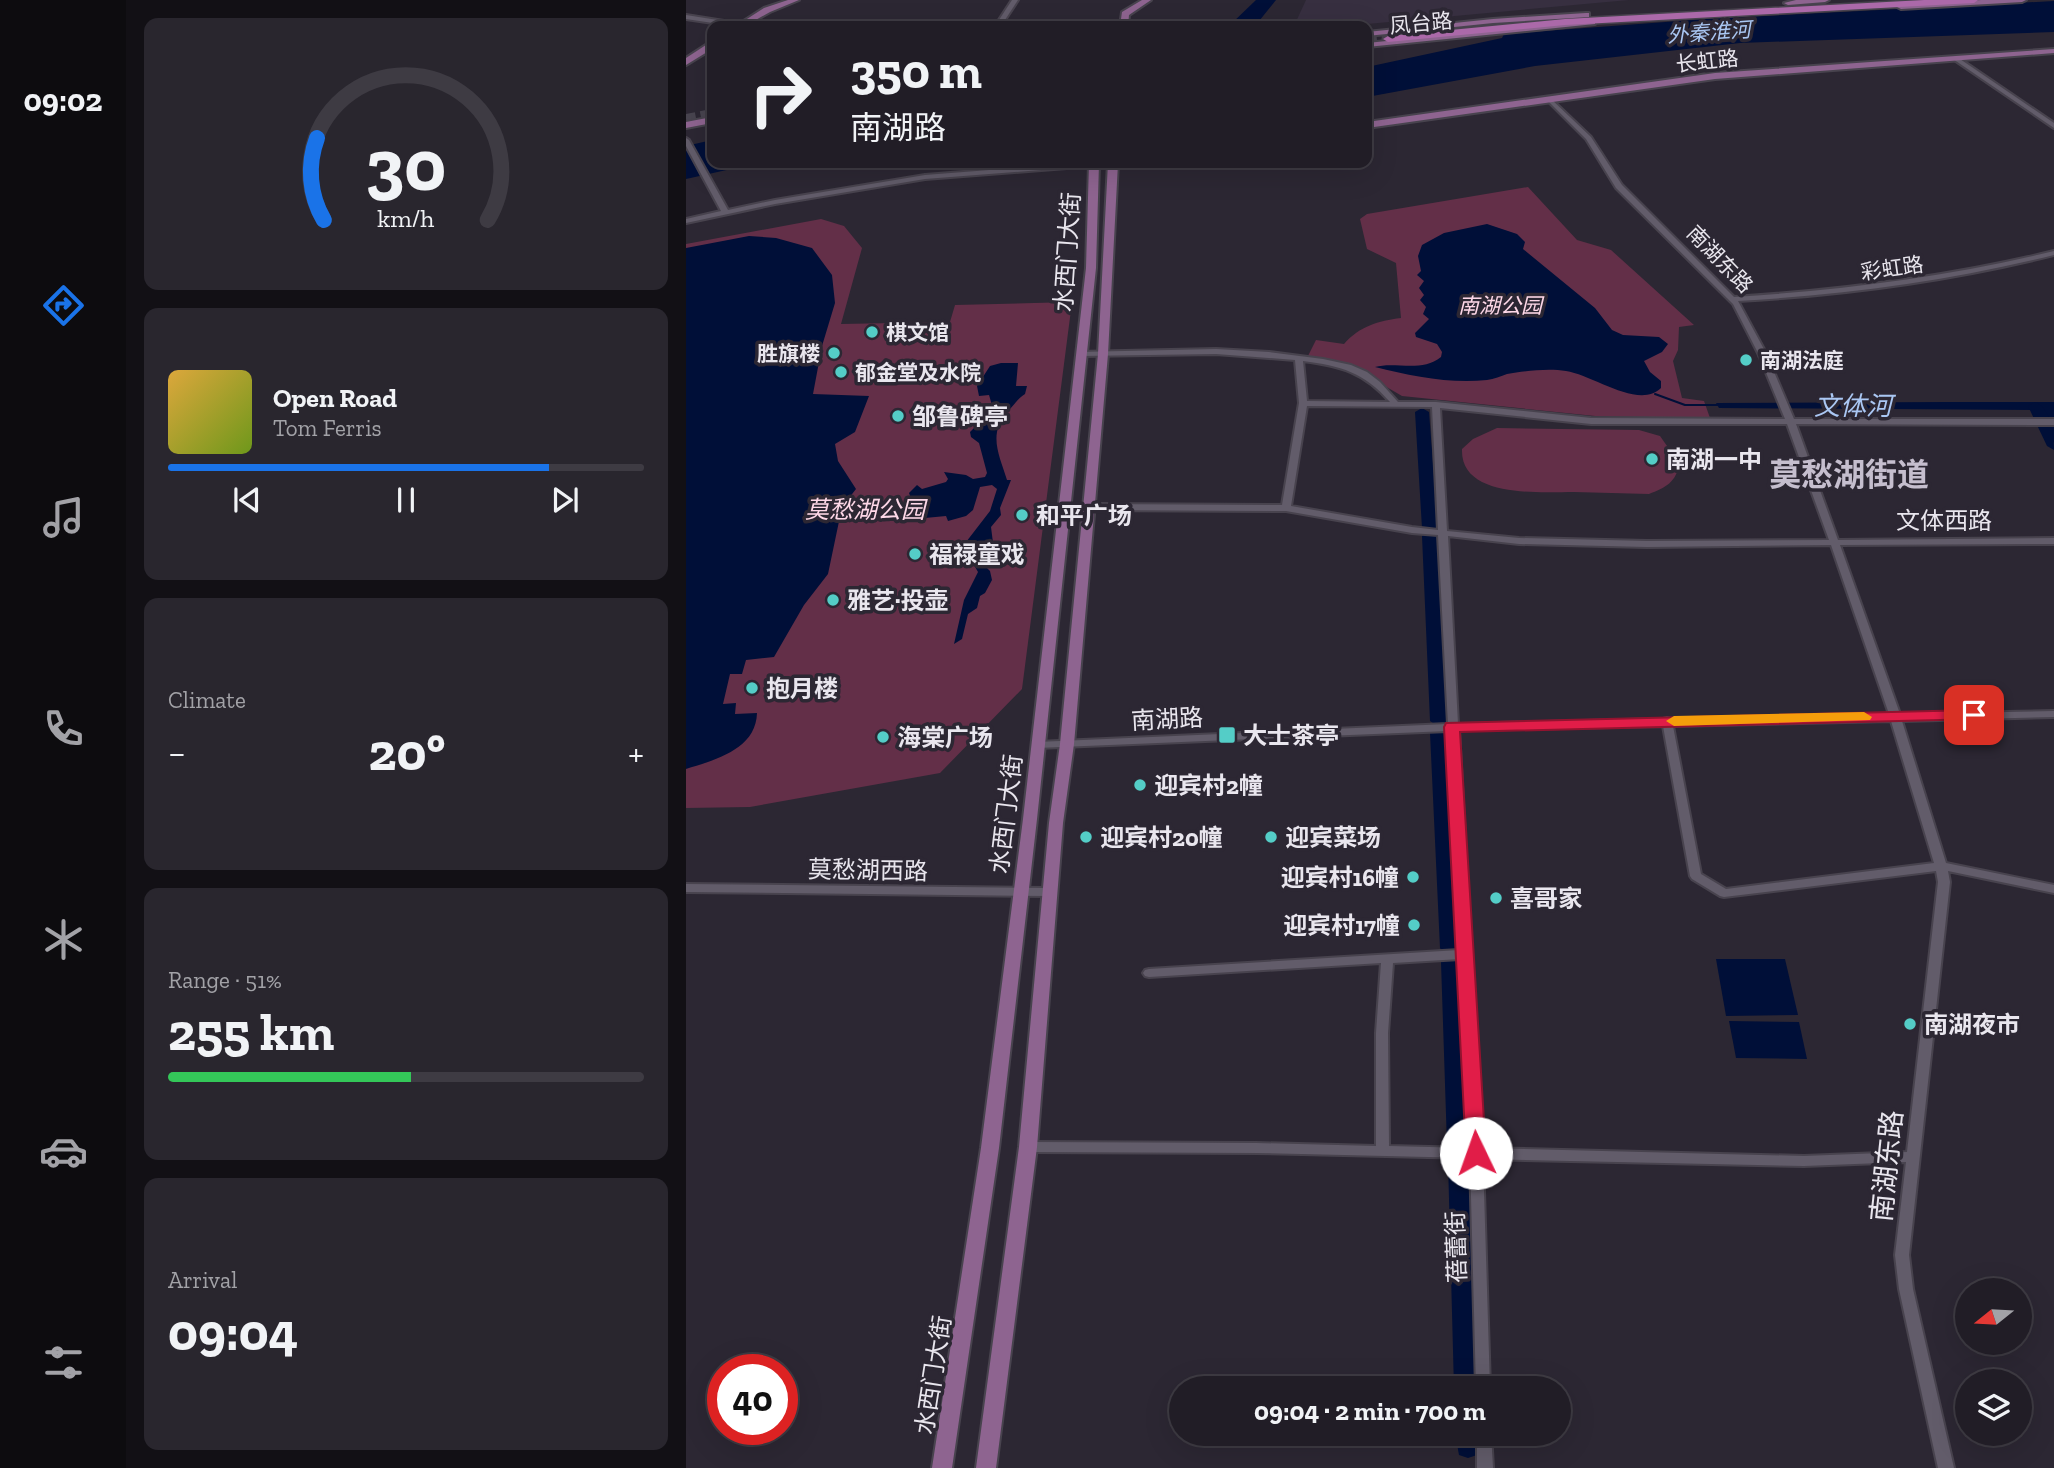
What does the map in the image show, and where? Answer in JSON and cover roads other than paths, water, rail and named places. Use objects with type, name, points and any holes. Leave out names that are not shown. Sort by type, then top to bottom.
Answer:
[{"type":"highway","points":[[1385,40],[1599,18],[1788,3],[1893,0]]},
{"type":"highway","points":[[1599,18],[1974,0]]},
{"type":"main road","points":[[749,21],[767,10],[795,0]]},
{"type":"main road","points":[[1124,21],[1124,10],[1147,0]]},
{"type":"main road","points":[[1788,3],[1825,0]]},
{"type":"main road","points":[[1806,8],[2022,0]]},
{"type":"main road","name":"凤台路","points":[[1372,37],[1525,18],[1599,18]]},
{"type":"main road","points":[[1372,39],[1385,40]]},
{"type":"main road","points":[[686,62],[707,47]]},
{"type":"main road","name":"长虹路","points":[[1372,124],[1715,76],[2054,51]]},
{"type":"main road","points":[[686,117],[707,113]]},
{"type":"main road","points":[[686,125],[707,121]]},
{"type":"main road","name":"水西门大街","points":[[942,1468],[990,1148],[1091,268],[1094,168]]},
{"type":"main road","name":"水西门大街","points":[[986,1468],[1028,1147],[1056,823],[1067,744],[1102,354],[1113,168]]},
{"type":"street","points":[[1001,21],[1015,0]]},
{"type":"street","points":[[686,17],[710,21]]},
{"type":"street","points":[[1955,58],[2054,126]]},
{"type":"street","name":"南湖东路","points":[[1550,100],[1589,138],[1619,186],[1732,299],[1781,395],[1895,716],[1941,866],[1944,882],[1902,1255],[1906,1289],[1946,1468]]},
{"type":"street","points":[[686,140],[726,212]]},
{"type":"street","points":[[686,221],[925,177],[1034,168]]},
{"type":"street","name":"彩虹路","points":[[1732,299],[1831,294],[1911,284],[1977,272],[2054,253]]},
{"type":"street","points":[[1081,354],[1250,351],[1342,364],[1380,385],[1395,403]]},
{"type":"street","points":[[1286,508],[1303,403],[1298,358]]},
{"type":"street","points":[[1303,403],[1436,405],[1591,421],[2054,422]]},
{"type":"street","name":"蓓蕾街","points":[[1436,405],[1476,1153],[1483,1376]]},
{"type":"street","name":"文体西路","points":[[1087,507],[1286,508],[1441,533],[1519,541],[1634,544],[2054,541]]},
{"type":"street","name":"南湖路","points":[[1037,745],[1452,727],[2054,714]]},
{"type":"street","points":[[1667,721],[1696,876],[1724,893],[1941,866],[2054,889]]},
{"type":"street","name":"莫愁湖西路","points":[[686,888],[1050,892]]},
{"type":"street","points":[[1149,973],[1465,954]]},
{"type":"street","points":[[1383,1151],[1382,1033],[1387,959]]},
{"type":"street","points":[[1028,1147],[1383,1151],[1804,1161],[1911,1157]]},
{"type":"street","points":[[1484,1446],[1485,1468]]},
{"type":"water","points":[[1256,0],[1276,0],[1259,21],[1234,21]]},
{"type":"water","name":"外秦淮河","points":[[2054,1],[2054,32],[1740,43],[1535,66],[1372,96],[1372,66],[1502,38],[1504,34],[1706,19]]},
{"type":"water","points":[[707,141],[707,168],[736,168],[686,179],[686,146]]},
{"type":"water","points":[[1487,224],[1517,234],[1525,242],[1523,249],[1595,308],[1612,330],[1623,335],[1659,337],[1668,344],[1662,352],[1644,361],[1650,372],[1661,381],[1661,388],[1652,394],[1628,393],[1559,370],[1529,371],[1487,380],[1459,381],[1375,367],[1417,366],[1441,357],[1442,352],[1437,344],[1416,337],[1415,333],[1429,319],[1423,314],[1426,307],[1420,300],[1424,295],[1419,288],[1424,281],[1417,275],[1421,271],[1418,256],[1422,245],[1444,233]]},
{"type":"water","points":[[749,236],[776,238],[812,248],[832,275],[835,303],[822,346],[813,394],[869,396],[855,432],[835,444],[838,461],[856,489],[842,507],[828,574],[804,605],[774,657],[746,660],[742,674],[730,674],[723,704],[736,703],[735,714],[757,713],[755,726],[749,736],[732,752],[686,769],[686,248]]},
{"type":"water","points":[[1018,363],[1016,386],[1027,386],[1025,394],[998,427],[997,444],[1001,461],[1007,480],[1011,480],[1000,508],[1001,515],[991,527],[993,543],[981,562],[990,571],[992,580],[985,593],[980,596],[977,608],[968,614],[962,639],[954,644],[964,600],[978,572],[963,546],[990,511],[997,489],[992,485],[980,487],[973,510],[966,516],[948,521],[946,516],[925,518],[917,514],[909,493],[917,485],[922,489],[946,482],[948,479],[944,472],[966,475],[973,479],[985,477],[987,473],[979,443],[971,437],[970,432],[976,426],[978,413],[992,405],[989,395],[979,396],[977,386],[990,366]]},
{"type":"water","points":[[2054,402],[2054,444],[2040,411],[2036,410],[1719,408],[1716,403]]},
{"type":"water","points":[[1716,959],[1785,959],[1798,1015],[1726,1016]]},
{"type":"water","points":[[1729,1021],[1799,1022],[1807,1059],[1736,1058]]},
{"type":"waterway","name":"文体河","points":[[1655,394],[1685,405],[1718,405]]},
{"type":"waterway","points":[[2035,406],[2054,446]]},
{"type":"waterway","points":[[1422,412],[1430,528]]},
{"type":"waterway","points":[[1430,536],[1439,721]]},
{"type":"waterway","points":[[1439,733],[1450,948]]},
{"type":"waterway","points":[[1451,962],[1458,1145]]},
{"type":"waterway","points":[[1459,1161],[1466,1376]]},
{"type":"tunnel","points":[[1372,41],[1388,39]]},
{"type":"tunnel","points":[[686,119],[707,115]]},
{"type":"place","name":"棋文馆","points":[[872,332]]},
{"type":"place","name":"胜旗楼","points":[[834,353]]},
{"type":"place","name":"南湖法庭","points":[[1746,360]]},
{"type":"place","name":"郁金堂及水院","points":[[841,372]]},
{"type":"place","name":"邹鲁碑亭","points":[[898,416]]},
{"type":"place","name":"南湖一中","points":[[1652,459]]},
{"type":"place","name":"和平广场","points":[[1022,515]]},
{"type":"place","name":"福禄童戏","points":[[915,554]]},
{"type":"place","name":"雅艺·投壶","points":[[833,600]]},
{"type":"place","name":"抱月楼","points":[[752,688]]},
{"type":"place","name":"大士茶亭","points":[[1227,735]]},
{"type":"place","name":"海棠广场","points":[[883,737]]},
{"type":"place","name":"迎宾村2幢","points":[[1140,785]]},
{"type":"place","name":"迎宾村20幢","points":[[1086,837]]},
{"type":"place","name":"迎宾菜场","points":[[1271,837]]},
{"type":"place","name":"迎宾村16幢","points":[[1413,877]]},
{"type":"place","name":"喜哥家","points":[[1496,898]]},
{"type":"place","name":"迎宾村17幢","points":[[1414,925]]},
{"type":"place","name":"南湖夜市","points":[[1910,1024]]},
{"type":"district","name":"莫愁湖街道","points":[[1849,475]]},
{"type":"park label","name":"南湖公园","points":[[1500,305]]},
{"type":"park label","name":"莫愁湖公园","points":[[865,509]]}]
